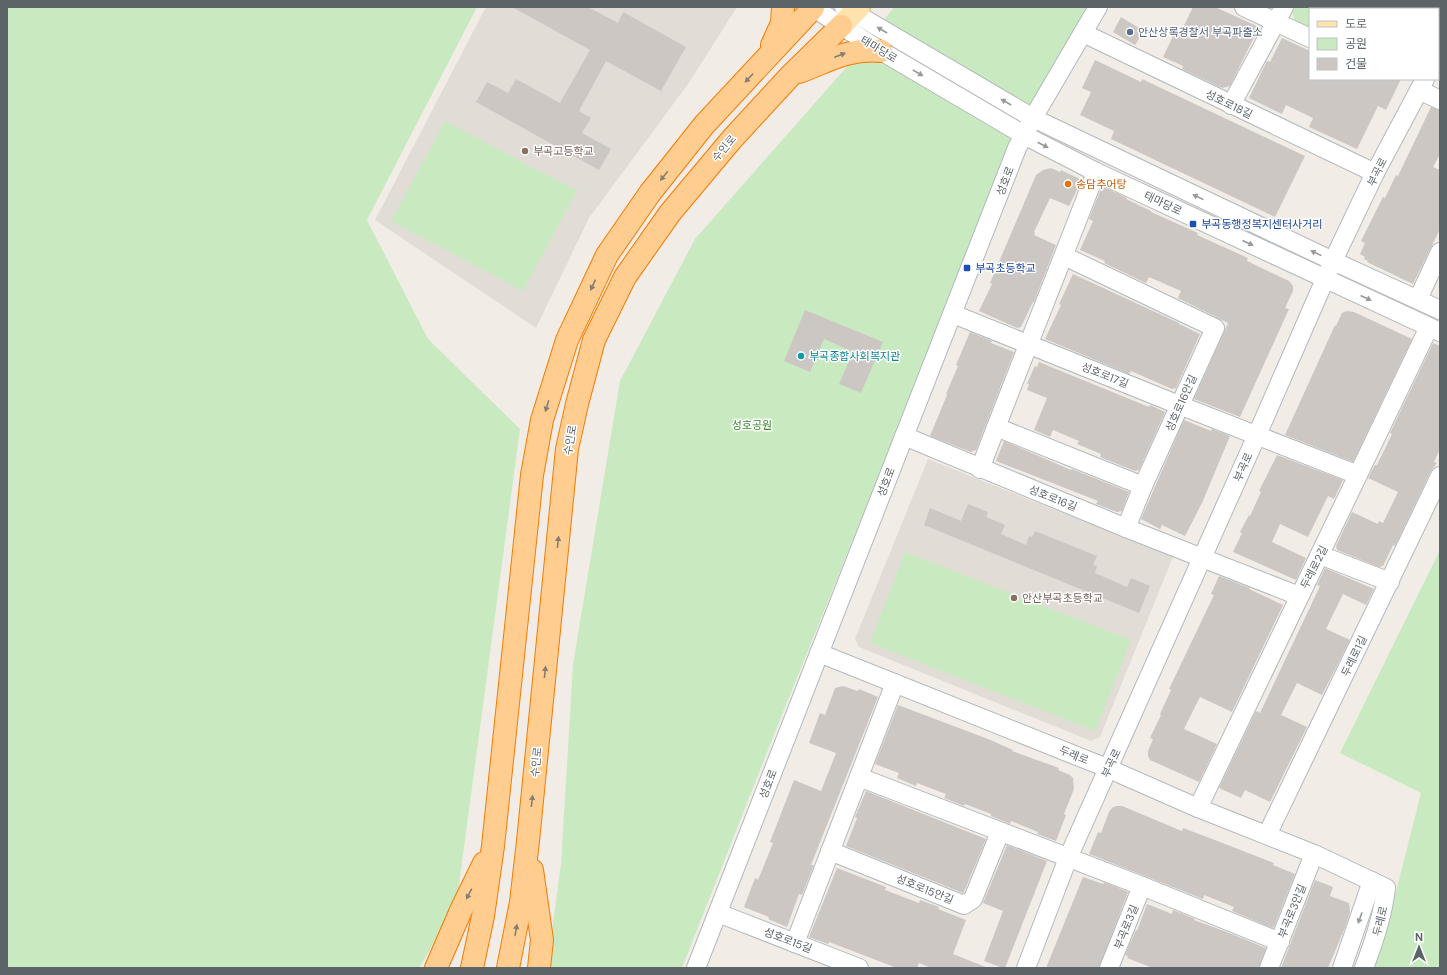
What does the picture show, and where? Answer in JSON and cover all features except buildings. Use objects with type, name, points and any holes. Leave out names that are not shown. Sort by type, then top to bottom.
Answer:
[{"type":"highway","points":[[765,60],[782,23],[783,7]]},
{"type":"highway","points":[[472,968],[483,916],[493,846],[532,476],[542,420],[567,340],[607,255],[650,192],[704,125],[813,7]]},
{"type":"highway","name":"수인로","points":[[508,968],[521,902],[528,841],[567,449],[576,404],[594,340],[625,277],[670,213],[732,139],[849,13]]},
{"type":"highway","points":[[791,75],[846,53],[868,50],[881,51]]},
{"type":"highway","points":[[528,841],[542,940],[539,968]]},
{"type":"highway","points":[[436,968],[462,908],[493,846]]},
{"type":"street","name":"태마당로","points":[[813,7],[849,13],[1033,118],[1333,261],[1440,310]]},
{"type":"street","name":"성호로","points":[[696,968],[1017,148],[1098,7]]},
{"type":"street","points":[[1244,7],[1309,38]]},
{"type":"street","points":[[1231,105],[1284,7]]},
{"type":"street","name":"태마당로","points":[[849,13],[881,51],[1024,135],[1096,172],[1434,329]]},
{"type":"street","name":"성호로18길","points":[[1083,34],[1375,173]]},
{"type":"street","points":[[1422,84],[1440,100]]},
{"type":"street","name":"부곡로","points":[[1026,968],[1068,858],[1125,733],[1333,261],[1375,173],[1422,84]]},
{"type":"street","points":[[980,468],[1027,344],[1064,256],[1096,172]]},
{"type":"street","points":[[1418,299],[1440,252]]},
{"type":"street","name":"성호로16안길","points":[[1064,256],[1215,328],[1179,405],[1126,528]]},
{"type":"street","name":"성호로17길","points":[[953,314],[1358,476]]},
{"type":"street","name":"두레로2길","points":[[1198,808],[1358,476],[1434,329]]},
{"type":"street","points":[[996,427],[1144,486]]},
{"type":"street","name":"성호로16길","points":[[904,436],[1126,528],[1299,596]]},
{"type":"street","name":"두레로1길","points":[[1267,835],[1440,476]]},
{"type":"street","points":[[1320,555],[1390,582]]},
{"type":"street","name":"두레로","points":[[819,653],[1108,768],[1198,808],[1314,854],[1386,888],[1376,937],[1364,968]]},
{"type":"street","points":[[794,943],[895,683]]},
{"type":"street","points":[[859,777],[1142,886],[1280,942]]},
{"type":"street","name":"성호로15안길","points":[[830,851],[964,905],[973,899],[1000,832]]},
{"type":"street","name":"부곡로3안길","points":[[1269,968],[1314,854]]},
{"type":"street","name":"두레로","points":[[1342,968],[1372,881]]},
{"type":"street","name":"부곡로3길","points":[[1115,966],[1142,886]]},
{"type":"street","name":"성호로15길","points":[[718,913],[859,968]]},
{"type":"shaded area","name":"부곡고등학교","points":[[486,7],[737,7],[688,84],[589,218],[536,328],[375,220]]},
{"type":"shaded area","name":"안산부곡초등학교","points":[[928,459],[1173,557],[1100,737],[1091,741],[859,647],[855,639]]},
{"type":"green space","points":[[7,7],[477,7],[367,220],[428,339],[520,429],[456,907],[419,968],[7,968]]},
{"type":"green space","name":"성호공원","points":[[894,7],[1092,7],[1012,147],[775,732],[682,968],[547,968],[561,864],[573,664],[620,381],[695,239],[851,62]]},
{"type":"green space","points":[[1295,7],[1359,7],[1309,8],[1309,28],[1295,21],[1292,12]]},
{"type":"green space","points":[[445,121],[577,191],[523,291],[391,221]]},
{"type":"green space","points":[[1440,550],[1440,968],[1369,968],[1397,888],[1421,793],[1340,753]]},
{"type":"green space","points":[[905,552],[1131,640],[1095,731],[870,643]]},
{"type":"place","name":"안산상록경찰서 부곡파출소","points":[[1130,32]]},
{"type":"place","name":"부곡고등학교","points":[[525,151]]},
{"type":"place","name":"송담추어탕","points":[[1068,184]]},
{"type":"place","name":"부곡동행정복지센터사거리","points":[[1193,224]]},
{"type":"place","name":"부곡초등학교","points":[[967,268]]},
{"type":"place","name":"부곡종합사회복지관","points":[[801,356]]},
{"type":"place","name":"안산부곡초등학교","points":[[1014,598]]}]
